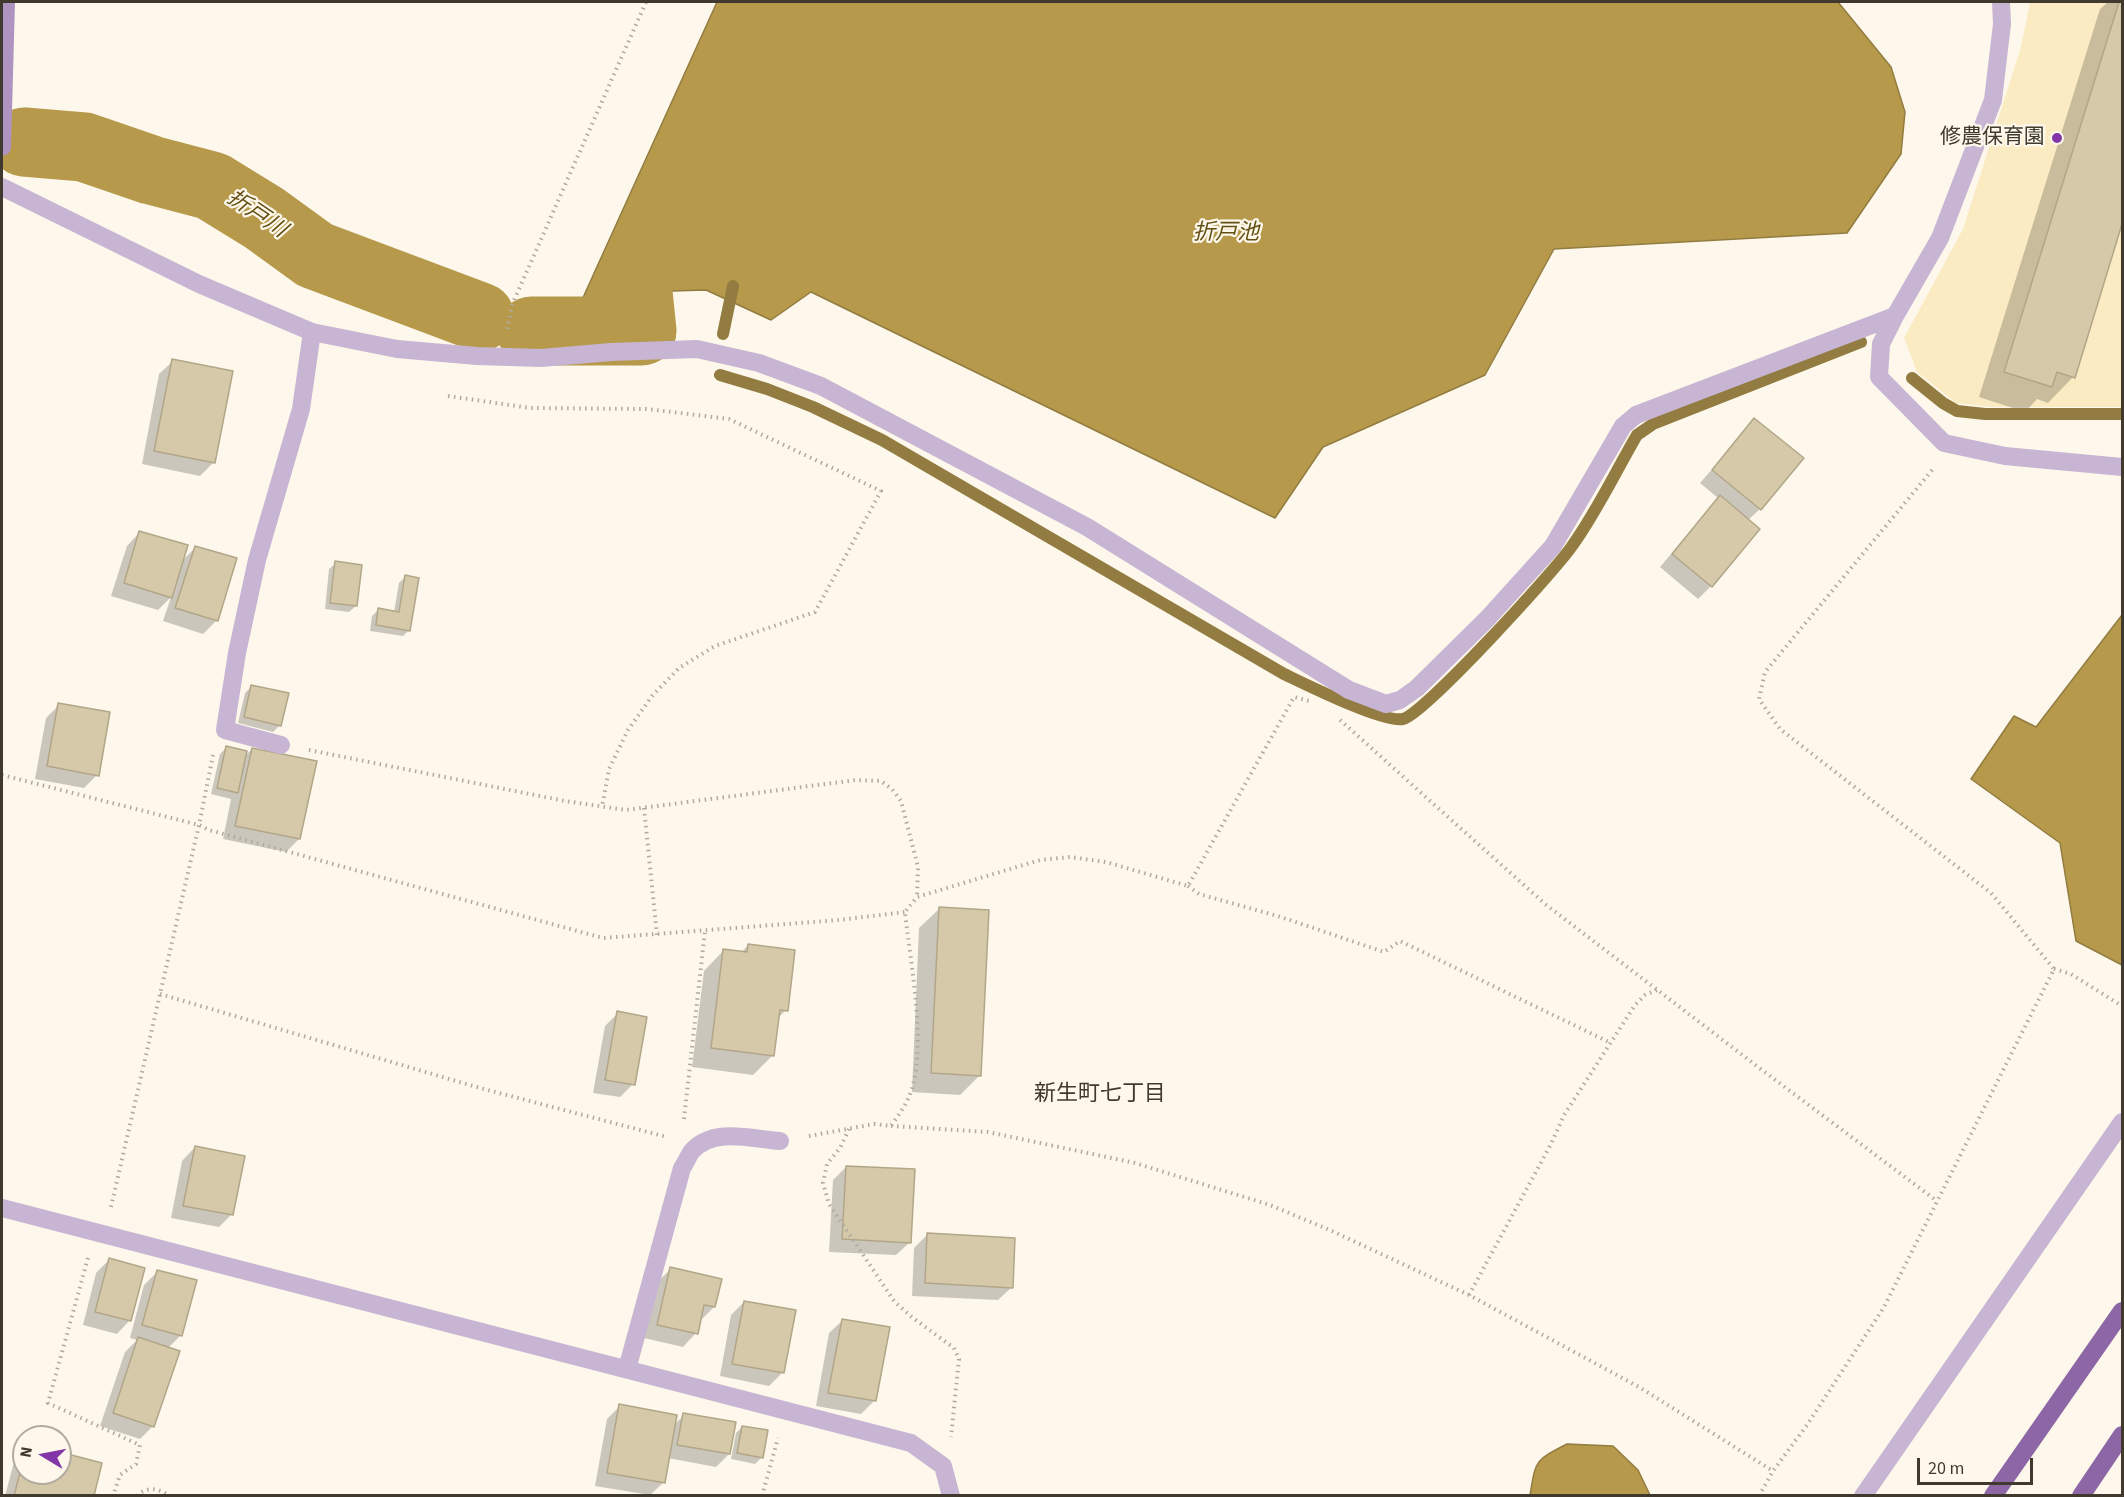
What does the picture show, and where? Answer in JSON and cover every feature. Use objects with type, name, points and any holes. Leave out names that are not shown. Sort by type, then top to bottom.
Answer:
[{"type":"highway","points":[[1993,1496],[2122,1311]]},
{"type":"highway","points":[[2080,1496],[2122,1435]]},
{"type":"main road","points":[[2,147],[6,2]]},
{"type":"street","points":[[2001,2],[2002,24],[1993,100],[1940,238],[1881,344],[1879,377],[1944,443],[2005,456],[2122,467]]},
{"type":"street","points":[[2,187],[199,284],[312,332],[397,349],[477,356],[540,358],[611,352],[697,349],[759,363],[821,386],[1087,527],[1349,690],[1386,704],[1400,700],[1417,688],[1487,620],[1553,546],[1623,426],[1636,415],[1895,316]]},
{"type":"street","points":[[281,745],[225,730],[237,653],[257,560],[301,409],[312,332]]},
{"type":"street","points":[[1863,1496],[2122,1122]]},
{"type":"street","points":[[627,1369],[687,1146],[721,1136],[780,1141]]},
{"type":"street","points":[[2,1208],[911,1443],[944,1466],[951,1496]]},
{"type":"path","points":[[500,356],[512,305],[646,2]]},
{"type":"path","points":[[448,396],[530,408],[647,409],[729,419],[880,491],[814,612],[715,646],[679,668],[652,696],[628,730],[609,768],[602,807]]},
{"type":"path","points":[[1944,443],[1940,461],[1765,672],[1759,699],[1780,729],[1991,893],[2054,969],[2071,974],[2122,1005]]},
{"type":"path","points":[[1188,886],[1294,697],[1311,702]]},
{"type":"path","points":[[1338,718],[1545,904],[1937,1201]]},
{"type":"path","points":[[113,1496],[120,1475],[136,1464],[140,1445],[48,1403],[100,1233],[160,994],[199,825],[215,742],[225,730]]},
{"type":"path","points":[[281,745],[626,810],[856,780],[881,781],[892,789],[901,801],[918,867],[917,897]]},
{"type":"path","points":[[2,775],[199,825],[209,830],[603,938],[839,920],[905,912],[917,897],[1040,860],[1070,857],[1106,862],[1188,886],[1199,894],[1281,917],[1384,952],[1400,941],[1611,1043]]},
{"type":"path","points":[[644,808],[657,935]]},
{"type":"path","points":[[891,1126],[909,1098],[919,1044],[905,912]]},
{"type":"path","points":[[160,994],[687,1146],[705,931]]},
{"type":"path","points":[[1759,1496],[1884,1307],[2054,969]]},
{"type":"path","points":[[1469,1295],[1551,1144],[1564,1115],[1635,1005],[1645,995],[1657,990]]},
{"type":"path","points":[[780,1141],[874,1124],[988,1132],[1135,1163],[1270,1205],[1332,1231],[1469,1295],[1639,1387],[1773,1472]]},
{"type":"path","points":[[849,1129],[840,1148],[826,1164],[823,1183],[829,1204],[894,1301],[954,1348],[959,1359],[951,1437],[936,1460]]},
{"type":"path","points":[[762,1496],[786,1410]]},
{"type":"path","points":[[137,1496],[141,1492],[154,1489],[165,1492],[169,1496]]},
{"type":"shaded area","name":"修農保育園","points":[[2030,2],[2122,2],[2122,407],[1991,407],[1956,403],[1917,372],[1904,338],[1963,229],[2021,47]]},
{"type":"water","name":"折戸池","points":[[717,2],[1838,2],[1891,67],[1905,112],[1901,154],[1847,233],[1554,249],[1485,375],[1323,447],[1275,518],[811,292],[771,320],[706,290],[638,292],[581,302]]},
{"type":"water","points":[[2122,615],[2122,965],[2076,941],[2060,843],[1971,779],[2014,716],[2036,727]]},
{"type":"water","points":[[1567,1444],[1613,1446],[1638,1470],[1650,1495],[1530,1495],[1538,1463],[1548,1454]]},
{"type":"building","points":[[2119,2],[2122,2],[2122,224],[2075,378],[2057,372],[2052,387],[2004,372]]},
{"type":"building","points":[[172,359],[233,371],[215,463],[154,451]]},
{"type":"building","points":[[1754,418],[1804,458],[1761,510],[1712,470]]},
{"type":"building","points":[[1720,495],[1760,529],[1712,587],[1672,554]]},
{"type":"building","points":[[139,531],[188,545],[172,598],[124,583]]},
{"type":"building","points":[[195,546],[237,558],[218,621],[175,608]]},
{"type":"building","points":[[335,561],[362,565],[357,606],[330,603]]},
{"type":"building","points":[[405,575],[419,578],[410,631],[376,625],[378,608],[399,612]]},
{"type":"building","points":[[251,685],[289,693],[281,726],[244,717]]},
{"type":"building","points":[[58,703],[110,712],[99,776],[47,766]]},
{"type":"building","points":[[226,746],[247,751],[238,793],[217,788]]},
{"type":"building","points":[[252,748],[317,761],[300,839],[235,826]]},
{"type":"building","points":[[939,907],[989,910],[981,1076],[931,1073]]},
{"type":"building","points":[[748,944],[795,950],[788,1011],[780,1010],[774,1056],[711,1048],[723,949],[747,952]]},
{"type":"building","points":[[617,1011],[647,1017],[635,1085],[605,1080]]},
{"type":"building","points":[[195,1146],[245,1156],[233,1215],[183,1206]]},
{"type":"building","points":[[846,1166],[915,1169],[911,1243],[842,1239]]},
{"type":"building","points":[[927,1233],[1015,1238],[1013,1288],[925,1283]]},
{"type":"building","points":[[109,1258],[145,1268],[131,1321],[95,1312]]},
{"type":"building","points":[[670,1267],[722,1279],[715,1307],[704,1305],[698,1334],[657,1325]]},
{"type":"building","points":[[157,1270],[197,1280],[182,1336],[142,1325]]},
{"type":"building","points":[[744,1301],[796,1310],[784,1373],[732,1364]]},
{"type":"building","points":[[842,1319],[890,1327],[876,1401],[828,1393]]},
{"type":"building","points":[[138,1337],[180,1351],[154,1427],[113,1413]]},
{"type":"building","points":[[619,1404],[677,1415],[665,1483],[607,1473]]},
{"type":"building","points":[[683,1413],[736,1422],[730,1454],[677,1445]]},
{"type":"building","points":[[742,1426],[768,1430],[763,1458],[737,1453]]},
{"type":"building","points":[[72,1455],[102,1463],[94,1496],[14,1496],[17,1485],[72,1485]]},
{"type":"waterway","name":"折戸川","points":[[24,142],[84,147],[151,170],[212,186],[264,218],[315,255],[480,317]]},
{"type":"waterway","points":[[723,334],[733,286]]},
{"type":"waterway","name":"折戸川","points":[[531,331],[642,331],[638,292]]},
{"type":"waterway","points":[[720,375],[767,389],[813,407],[882,440],[1284,674],[1362,709],[1393,719],[1403,719],[1416,711],[1461,669],[1561,560],[1589,520],[1637,435],[1653,424],[1861,342]]},
{"type":"waterway","points":[[1912,378],[1943,403],[1957,411],[1985,414],[2122,414]]},
{"type":"place","name":"修農保育園","points":[[2057,138]]},
{"type":"district","name":"新生町七丁目","points":[[1100,1095]]}]
